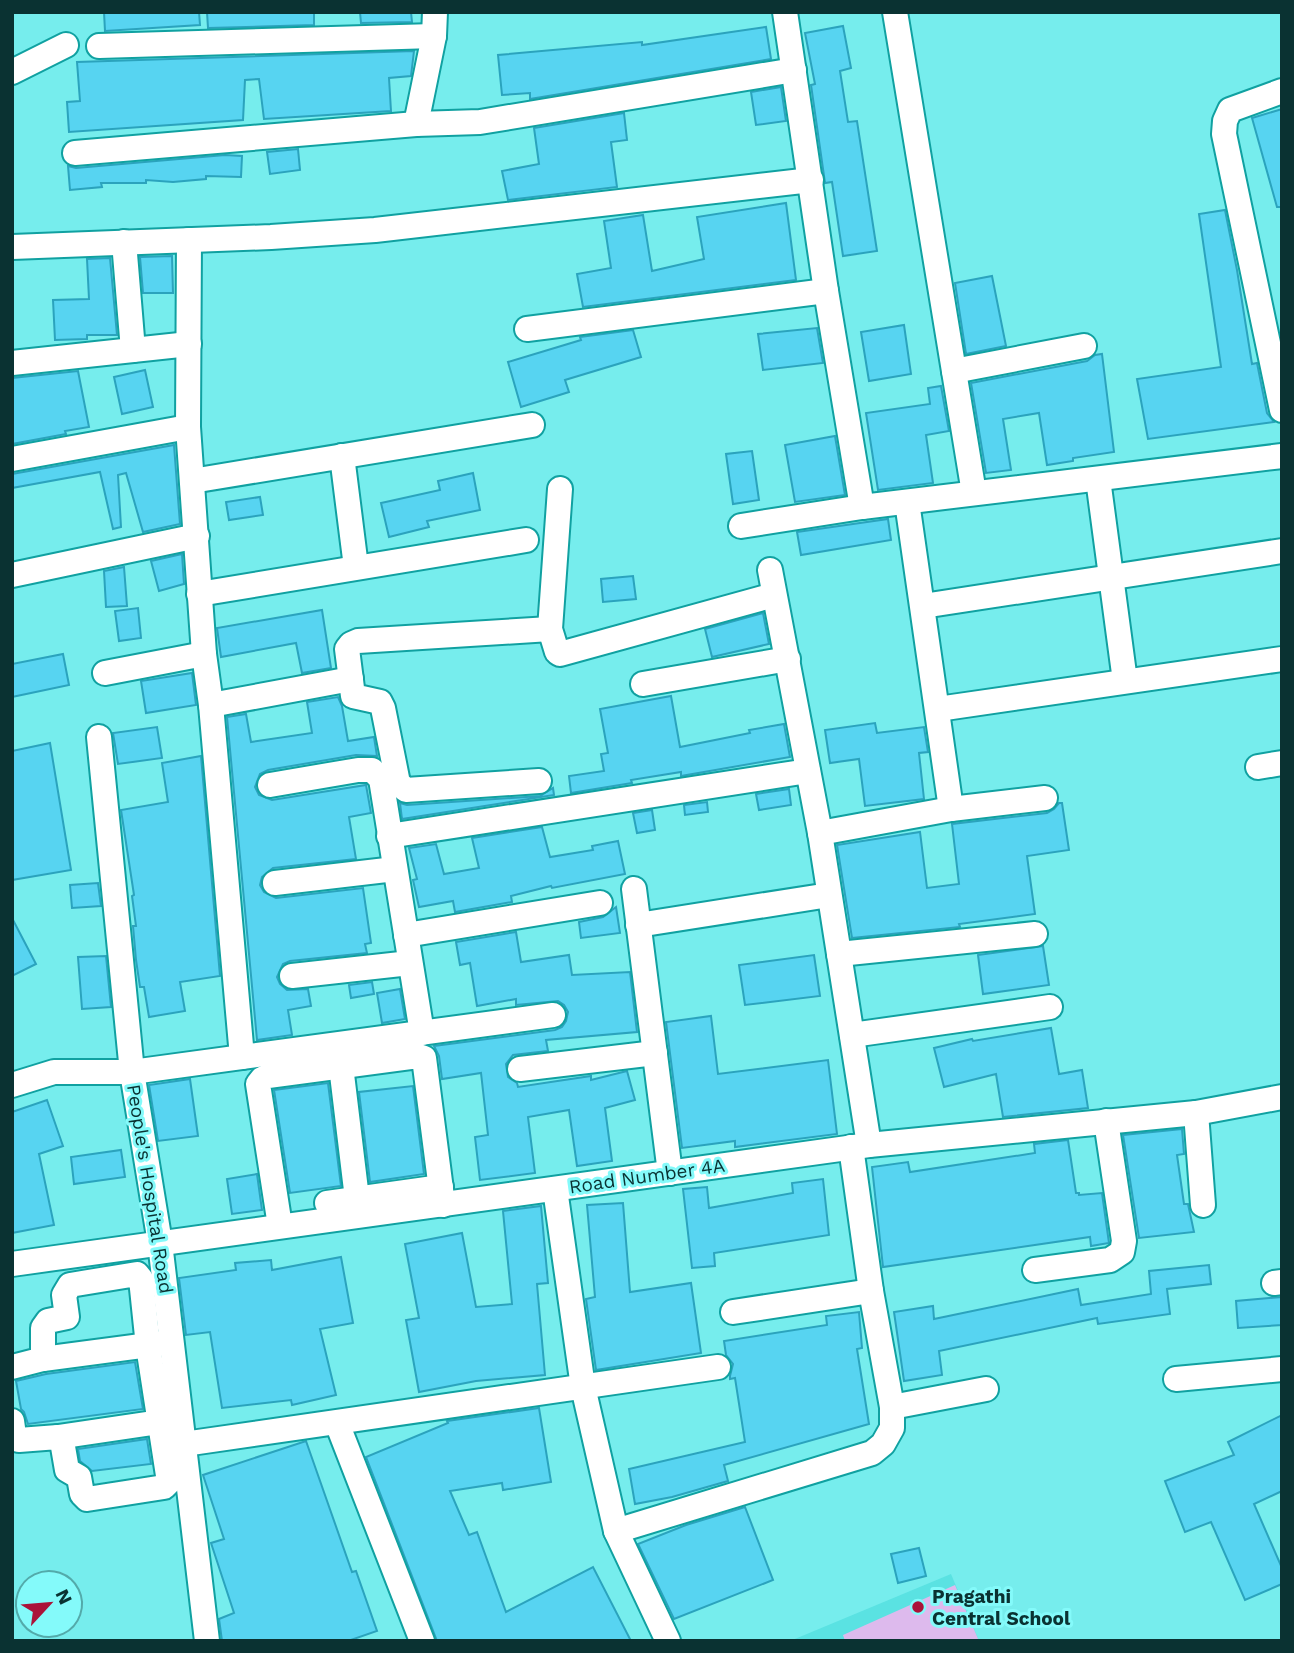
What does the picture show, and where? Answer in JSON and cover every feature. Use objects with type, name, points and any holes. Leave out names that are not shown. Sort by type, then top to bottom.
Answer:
[{"type":"street","points":[[785,12],[826,291],[862,507]]},
{"type":"street","points":[[895,12],[974,493]]},
{"type":"street","points":[[99,46],[435,24],[416,124]]},
{"type":"street","points":[[12,72],[66,45]]},
{"type":"street","points":[[75,153],[416,124],[480,122],[794,70]]},
{"type":"street","points":[[1282,91],[1230,110],[1225,121],[1224,134],[1282,411]]},
{"type":"street","points":[[12,247],[375,230],[811,180]]},
{"type":"street","points":[[189,240],[188,427],[204,654],[211,705],[242,1057]]},
{"type":"street","points":[[124,242],[133,350]]},
{"type":"street","points":[[527,329],[826,291]]},
{"type":"street","points":[[12,363],[189,344]]},
{"type":"street","points":[[954,371],[1084,346]]},
{"type":"street","points":[[192,481],[532,425]]},
{"type":"street","points":[[12,459],[188,427]]},
{"type":"street","points":[[342,456],[356,567]]},
{"type":"street","points":[[741,526],[862,507],[1282,456]]},
{"type":"street","points":[[1098,479],[1125,681]]},
{"type":"street","points":[[560,489],[550,629],[556,652],[560,654],[774,595]]},
{"type":"street","points":[[907,502],[951,810]]},
{"type":"street","points":[[12,575],[197,536]]},
{"type":"street","points":[[199,594],[526,540]]},
{"type":"street","points":[[923,606],[1282,551]]},
{"type":"street","points":[[615,1531],[872,1453],[883,1444],[892,1428],[892,1407],[871,1291],[852,1035],[820,833],[770,570]]},
{"type":"street","points":[[539,781],[406,790],[398,783],[380,702],[353,696],[347,649],[358,641],[550,629]]},
{"type":"street","points":[[105,673],[204,654]]},
{"type":"street","points":[[643,684],[788,659]]},
{"type":"street","points":[[938,709],[1282,659]]},
{"type":"street","points":[[211,705],[351,679]]},
{"type":"street","name":"People's Hospital Road","points":[[99,737],[132,1072],[160,1243],[160,1344],[170,1420],[184,1444],[207,1641]]},
{"type":"street","points":[[270,785],[372,770],[381,779],[422,1033]]},
{"type":"street","points":[[389,836],[808,771]]},
{"type":"street","points":[[820,833],[951,810],[1045,798]]},
{"type":"street","points":[[275,883],[395,869]]},
{"type":"street","points":[[634,889],[670,1173]]},
{"type":"street","points":[[638,925],[829,895]]},
{"type":"street","points":[[406,935],[600,903]]},
{"type":"street","points":[[839,954],[1035,934]]},
{"type":"street","points":[[292,976],[410,963]]},
{"type":"street","points":[[852,1035],[1050,1007]]},
{"type":"street","points":[[12,1085],[54,1072],[132,1072],[553,1015]]},
{"type":"street","points":[[520,1069],[655,1053]]},
{"type":"street","points":[[279,1218],[258,1084],[268,1076],[341,1066],[418,1056],[424,1058],[442,1196]]},
{"type":"street","points":[[341,1066],[358,1207]]},
{"type":"street","name":"Road Number 4A","points":[[12,1264],[160,1243],[279,1218],[358,1207],[442,1196],[555,1189],[860,1146],[1196,1112],[1282,1097]]},
{"type":"street","points":[[1196,1112],[1203,1205]]},
{"type":"street","points":[[1035,1270],[1110,1260],[1122,1252],[1124,1241],[1106,1121]]},
{"type":"street","points":[[555,1189],[583,1387],[615,1531],[668,1641]]},
{"type":"street","points":[[12,1367],[43,1359],[160,1344],[141,1279],[137,1274],[70,1285],[64,1295],[67,1317],[48,1321],[43,1328],[43,1359]]},
{"type":"street","points":[[733,1312],[871,1291]]},
{"type":"street","points":[[184,1444],[718,1367]]},
{"type":"street","points":[[1176,1379],[1282,1369]]},
{"type":"street","points":[[892,1407],[986,1389]]},
{"type":"street","points":[[12,1421],[14,1435],[19,1440],[58,1437],[170,1420],[169,1482],[167,1485],[122,1493],[83,1497],[79,1477],[67,1470],[62,1441],[58,1437]]},
{"type":"street","points":[[337,1423],[422,1641]]},
{"type":"shaded area","name":"Pragathi Central School","points":[[951,1574],[979,1641],[790,1641]]},
{"type":"shaded area","name":"Pragathi Central School","points":[[955,1585],[979,1641],[845,1641],[843,1635]]},
{"type":"building","points":[[104,12],[199,12],[200,25],[105,31]]},
{"type":"building","points":[[207,12],[314,12],[314,25],[208,28]]},
{"type":"building","points":[[360,12],[411,12],[412,22],[361,23]]},
{"type":"building","points":[[843,26],[851,68],[840,71],[848,122],[857,121],[877,251],[843,256],[832,182],[825,183],[811,85],[815,84],[805,33]]},
{"type":"building","points":[[766,27],[771,59],[530,99],[530,93],[502,95],[498,55],[642,42],[642,45]]},
{"type":"building","points":[[414,51],[411,76],[389,78],[391,111],[264,119],[259,79],[245,80],[243,120],[69,132],[67,102],[80,101],[77,62]]},
{"type":"building","points":[[781,87],[786,121],[756,125],[751,92]]},
{"type":"building","points":[[1282,109],[1282,207],[1277,207],[1252,118]]},
{"type":"building","points":[[624,113],[627,140],[611,142],[617,187],[508,200],[502,171],[539,164],[534,128]]},
{"type":"building","points":[[298,149],[300,170],[270,174],[267,152]]},
{"type":"building","points":[[225,155],[242,156],[241,177],[206,176],[206,179],[173,182],[146,180],[146,183],[101,183],[102,187],[70,190],[68,166],[76,168]]},
{"type":"building","points":[[786,203],[796,280],[583,307],[577,274],[611,268],[604,221],[643,215],[652,271],[704,259],[697,217]]},
{"type":"building","points":[[1225,210],[1252,364],[1257,363],[1267,413],[1274,422],[1148,439],[1137,379],[1221,367],[1199,214]]},
{"type":"building","points":[[172,256],[173,293],[143,293],[140,257]]},
{"type":"building","points":[[110,258],[117,335],[87,335],[87,339],[55,340],[53,300],[89,299],[87,259]]},
{"type":"building","points":[[992,276],[1006,346],[966,354],[955,283]]},
{"type":"building","points":[[904,325],[911,374],[869,381],[861,332]]},
{"type":"building","points":[[817,328],[823,363],[763,370],[758,334]]},
{"type":"building","points":[[633,330],[641,357],[565,380],[569,392],[521,407],[508,362],[581,340],[580,337]]},
{"type":"building","points":[[1102,354],[1114,452],[1047,465],[1039,413],[1003,419],[1011,470],[986,473],[971,383],[1087,361]]},
{"type":"building","points":[[145,370],[153,407],[122,414],[114,377]]},
{"type":"building","points":[[78,371],[89,427],[12,444],[12,378]]},
{"type":"building","points":[[941,386],[949,431],[926,435],[933,483],[878,490],[866,413],[930,404],[928,388]]},
{"type":"building","points":[[835,436],[845,495],[795,502],[785,445]]},
{"type":"building","points":[[174,445],[180,524],[143,532],[126,473],[118,475],[121,527],[113,529],[100,472],[12,488],[12,474]]},
{"type":"building","points":[[752,451],[759,500],[733,504],[726,454]]},
{"type":"building","points":[[473,473],[480,510],[427,521],[429,527],[389,537],[381,503],[440,490],[438,481]]},
{"type":"building","points":[[260,497],[263,515],[229,520],[226,502]]},
{"type":"building","points":[[888,519],[891,540],[801,555],[797,532]]},
{"type":"building","points":[[182,554],[184,584],[159,591],[151,561]]},
{"type":"building","points":[[124,567],[127,606],[106,607],[104,571]]},
{"type":"building","points":[[633,576],[636,599],[603,602],[601,579]]},
{"type":"building","points":[[138,608],[141,638],[119,641],[115,611]]},
{"type":"building","points":[[322,610],[331,668],[302,673],[296,643],[221,657],[217,628]]},
{"type":"building","points":[[763,613],[769,644],[712,657],[705,629]]},
{"type":"building","points":[[63,654],[69,685],[12,697],[12,664]]},
{"type":"building","points":[[192,673],[196,705],[146,713],[141,681]]},
{"type":"building","points":[[671,696],[680,747],[784,724],[790,757],[681,776],[681,772],[631,780],[632,783],[571,793],[569,776],[604,771],[601,754],[608,753],[600,709]]},
{"type":"building","points":[[338,697],[348,741],[374,737],[377,756],[356,755],[268,770],[260,774],[255,787],[259,795],[272,800],[366,785],[371,813],[349,817],[356,859],[273,868],[262,877],[260,885],[264,892],[276,898],[363,888],[371,943],[365,944],[367,953],[283,964],[277,977],[280,984],[287,990],[308,989],[311,1006],[288,1010],[292,1035],[257,1040],[227,717],[246,714],[251,742],[312,733],[307,702]]},
{"type":"building","points":[[875,723],[877,733],[924,727],[928,752],[919,753],[924,799],[865,806],[859,759],[830,763],[825,730]]},
{"type":"building","points":[[157,727],[162,758],[118,764],[113,733]]},
{"type":"building","points":[[50,743],[71,870],[12,880],[12,751]]},
{"type":"building","points":[[201,756],[220,976],[180,982],[185,1011],[149,1017],[144,987],[140,987],[136,960],[134,895],[121,810],[168,802],[162,763]]},
{"type":"building","points":[[553,788],[554,795],[402,819],[400,803],[407,805],[540,796]]},
{"type":"building","points":[[789,789],[791,805],[759,810],[756,794]]},
{"type":"building","points":[[707,802],[708,812],[685,815],[684,805]]},
{"type":"building","points":[[1062,803],[1069,850],[1027,856],[1035,914],[959,924],[960,927],[852,938],[837,845],[920,832],[927,888],[959,884],[952,824],[1047,813]]},
{"type":"building","points":[[652,810],[655,830],[637,833],[633,813]]},
{"type":"building","points":[[542,827],[550,857],[593,850],[592,846],[618,841],[625,874],[552,888],[551,886],[511,896],[512,902],[455,912],[453,901],[419,907],[413,880],[417,879],[409,848],[436,844],[444,874],[479,868],[472,838]]},
{"type":"building","points":[[98,883],[101,906],[72,908],[70,885]]},
{"type":"building","points":[[616,907],[620,933],[581,938],[579,922],[603,917]]},
{"type":"building","points":[[12,918],[36,964],[12,976]]},
{"type":"building","points":[[516,932],[521,962],[569,955],[572,975],[630,972],[637,1032],[546,1040],[548,1051],[513,1055],[506,1064],[508,1077],[517,1083],[518,1087],[591,1076],[591,1080],[627,1071],[635,1100],[605,1108],[612,1161],[577,1166],[569,1110],[528,1117],[535,1173],[480,1180],[475,1137],[488,1135],[481,1073],[442,1079],[439,1056],[434,1046],[562,1027],[568,1012],[558,1001],[516,1005],[516,999],[477,1006],[470,963],[460,965],[456,942]]},
{"type":"building","points":[[1043,946],[1049,985],[983,994],[978,955]]},
{"type":"building","points":[[814,955],[820,996],[745,1005],[739,965]]},
{"type":"building","points":[[106,956],[111,1007],[82,1009],[78,957]]},
{"type":"building","points":[[372,982],[374,994],[351,998],[349,985]]},
{"type":"building","points":[[400,989],[405,1019],[382,1023],[377,993]]},
{"type":"building","points":[[711,1016],[718,1074],[828,1060],[837,1134],[735,1147],[735,1141],[682,1148],[666,1022]]},
{"type":"building","points":[[1051,1028],[1059,1074],[1082,1070],[1088,1108],[1003,1117],[996,1074],[944,1087],[934,1048],[972,1039],[973,1041]]},
{"type":"building","points":[[190,1079],[198,1136],[158,1141],[149,1085]]},
{"type":"building","points":[[328,1083],[341,1186],[290,1193],[274,1090]]},
{"type":"building","points":[[413,1086],[424,1174],[370,1182],[359,1092]]},
{"type":"building","points":[[47,1100],[63,1146],[39,1154],[54,1225],[12,1233],[12,1112]]},
{"type":"building","points":[[1182,1129],[1184,1154],[1177,1155],[1184,1204],[1188,1204],[1194,1232],[1139,1238],[1123,1135]]},
{"type":"building","points":[[1068,1140],[1076,1193],[1102,1193],[1109,1243],[1091,1246],[1090,1237],[883,1267],[872,1167],[908,1162],[910,1172],[1035,1153],[1034,1144]]},
{"type":"building","points":[[121,1150],[125,1177],[74,1184],[71,1157]]},
{"type":"building","points":[[257,1174],[262,1210],[232,1214],[227,1179]]},
{"type":"building","points":[[823,1179],[829,1235],[714,1253],[715,1266],[692,1268],[683,1189],[707,1187],[709,1208],[793,1193],[792,1183]]},
{"type":"building","points":[[623,1203],[630,1292],[691,1283],[701,1353],[596,1370],[586,1299],[595,1297],[587,1205]]},
{"type":"building","points":[[541,1206],[548,1283],[537,1284],[545,1375],[476,1381],[419,1392],[406,1320],[419,1318],[405,1244],[462,1233],[476,1307],[512,1304],[503,1211]]},
{"type":"building","points":[[341,1257],[353,1323],[320,1329],[336,1395],[292,1405],[291,1400],[222,1408],[210,1332],[186,1335],[179,1278],[236,1270],[235,1263],[271,1260],[272,1270]]},
{"type":"building","points":[[1209,1265],[1211,1284],[1167,1289],[1170,1314],[1098,1324],[1097,1318],[939,1351],[942,1375],[904,1381],[894,1312],[933,1306],[934,1319],[1078,1289],[1081,1305],[1151,1294],[1149,1271]]},
{"type":"building","points":[[1282,1297],[1282,1325],[1238,1328],[1236,1301]]},
{"type":"building","points":[[859,1312],[862,1348],[857,1349],[869,1424],[724,1465],[728,1481],[635,1504],[629,1469],[745,1442],[735,1378],[730,1379],[733,1364],[726,1355],[724,1341],[827,1325],[826,1316]]},
{"type":"building","points":[[135,1362],[143,1409],[28,1424],[21,1409],[16,1381],[46,1374]]},
{"type":"building","points":[[539,1408],[551,1482],[503,1490],[502,1483],[450,1491],[469,1535],[477,1532],[506,1612],[593,1567],[631,1641],[437,1641],[366,1457],[448,1423],[447,1421]]},
{"type":"building","points":[[1282,1415],[1282,1491],[1254,1504],[1282,1568],[1282,1584],[1245,1600],[1211,1522],[1185,1532],[1165,1481],[1234,1455],[1228,1442]]},
{"type":"building","points":[[147,1439],[151,1464],[92,1471],[80,1461],[78,1449]]},
{"type":"building","points":[[306,1441],[352,1572],[356,1571],[377,1631],[348,1641],[222,1641],[219,1619],[234,1613],[211,1543],[224,1539],[203,1475]]},
{"type":"building","points":[[745,1507],[773,1580],[674,1619],[638,1544],[686,1525]]},
{"type":"building","points":[[919,1548],[926,1576],[898,1583],[891,1554]]},
{"type":"place","name":"Pragathi Central School","points":[[918,1607]]}]
